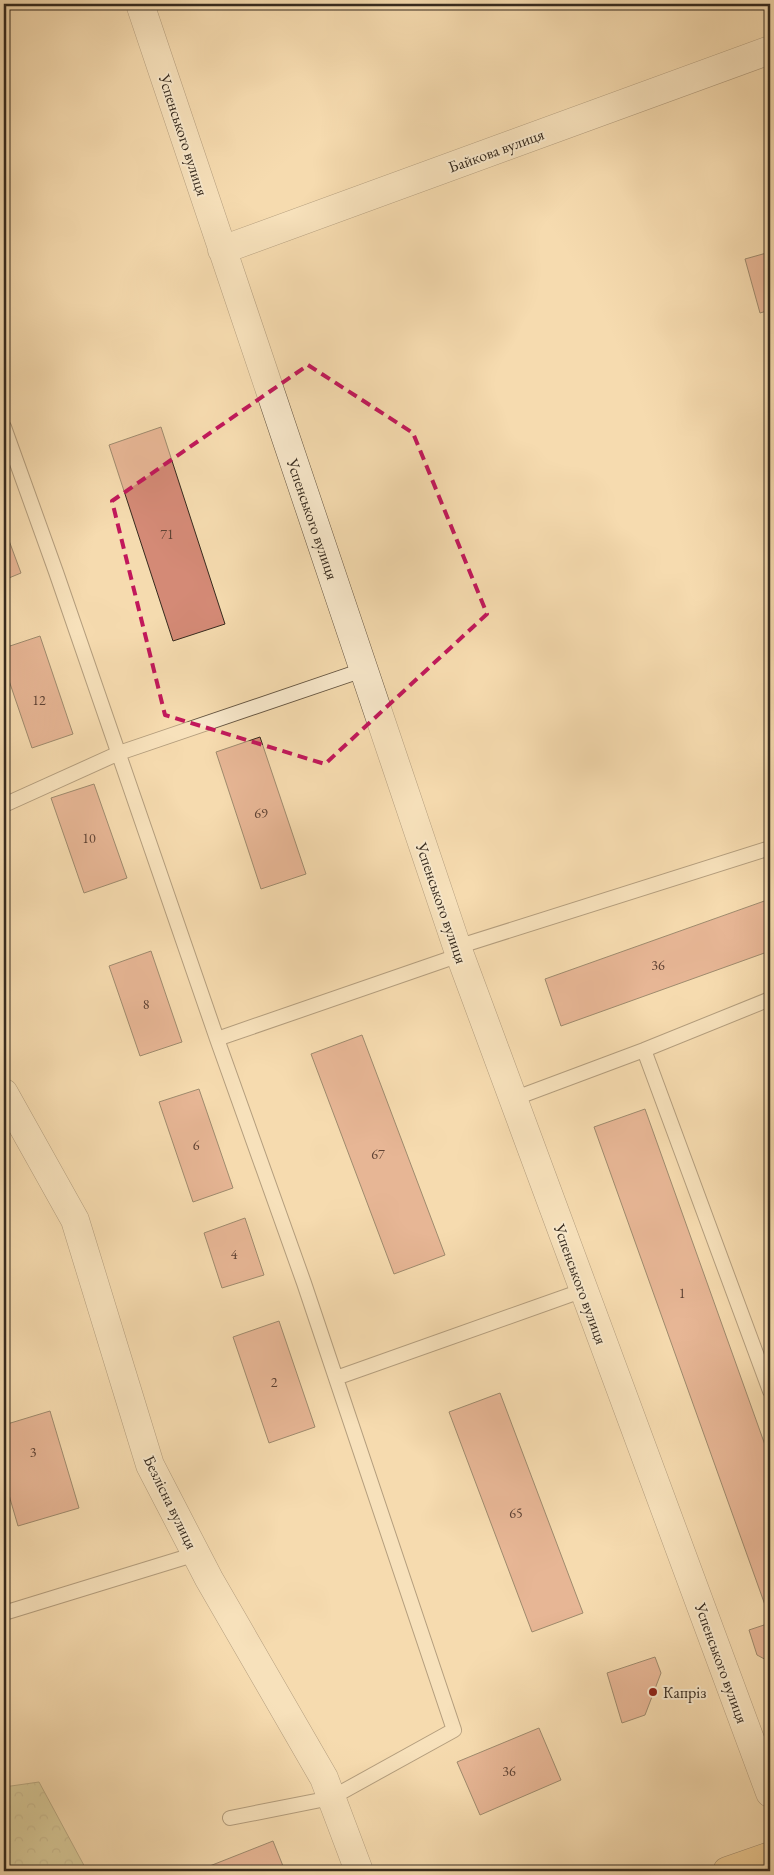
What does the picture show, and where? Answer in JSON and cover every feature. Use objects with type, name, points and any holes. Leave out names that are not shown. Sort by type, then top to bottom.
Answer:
[{"type":"main road","points":[[726,1871],[770,1856]]},
{"type":"street","name":"Успенського вулиця","points":[[140,4],[458,951],[767,1777]]},
{"type":"street","name":"Байкова вулиця","points":[[222,250],[770,50]]},
{"type":"street","name":"Безлісна вулиця","points":[[4,1093],[76,1220],[150,1465],[196,1554],[324,1778],[359,1871]]},
{"type":"lane","points":[[4,427],[119,753],[216,1039],[304,1284],[454,1730],[331,1798],[230,1818]]},
{"type":"lane","points":[[4,805],[119,753],[363,670]]},
{"type":"lane","points":[[216,1039],[458,951],[770,848]]},
{"type":"lane","points":[[513,1098],[644,1050],[770,999]]},
{"type":"lane","points":[[644,1050],[770,1391]]},
{"type":"lane","points":[[336,1378],[584,1290]]},
{"type":"lane","points":[[4,1613],[196,1554]]},
{"type":"highlighted area","points":[[308,365],[413,433],[487,614],[325,764],[165,715],[112,501]]},
{"type":"green space","points":[[39,1782],[87,1871],[4,1871],[4,1787]]},
{"type":"building","points":[[770,252],[770,310],[760,313],[745,259]]},
{"type":"building","points":[[161,427],[225,624],[173,641],[109,445]]},
{"type":"building","points":[[4,527],[21,573],[4,580]]},
{"type":"building","points":[[40,636],[73,734],[32,748],[4,666],[4,648]]},
{"type":"building","points":[[260,737],[306,874],[261,889],[216,752]]},
{"type":"building","points":[[94,784],[127,878],[84,893],[51,798]]},
{"type":"building","points":[[770,899],[770,951],[561,1026],[545,979]]},
{"type":"building","points":[[151,951],[182,1042],[140,1056],[109,966]]},
{"type":"building","points":[[362,1035],[445,1255],[394,1274],[311,1054]]},
{"type":"building","points":[[199,1089],[233,1188],[193,1202],[159,1102]]},
{"type":"building","points":[[645,1109],[770,1459],[770,1619],[594,1127]]},
{"type":"building","points":[[245,1218],[264,1275],[222,1288],[204,1233]]},
{"type":"building","points":[[279,1321],[315,1427],[269,1443],[233,1337]]},
{"type":"building","points":[[500,1393],[583,1613],[532,1632],[449,1412]]},
{"type":"building","points":[[50,1411],[79,1508],[18,1526],[4,1478],[4,1425]]},
{"type":"building","points":[[770,1623],[770,1662],[757,1655],[749,1630]]},
{"type":"building","points":[[655,1657],[661,1673],[645,1715],[622,1723],[607,1673]]},
{"type":"building","points":[[539,1728],[561,1780],[480,1815],[457,1762]]},
{"type":"building","points":[[273,1841],[285,1871],[197,1871]]},
{"type":"place","name":"Капріз","points":[[653,1692]]}]
